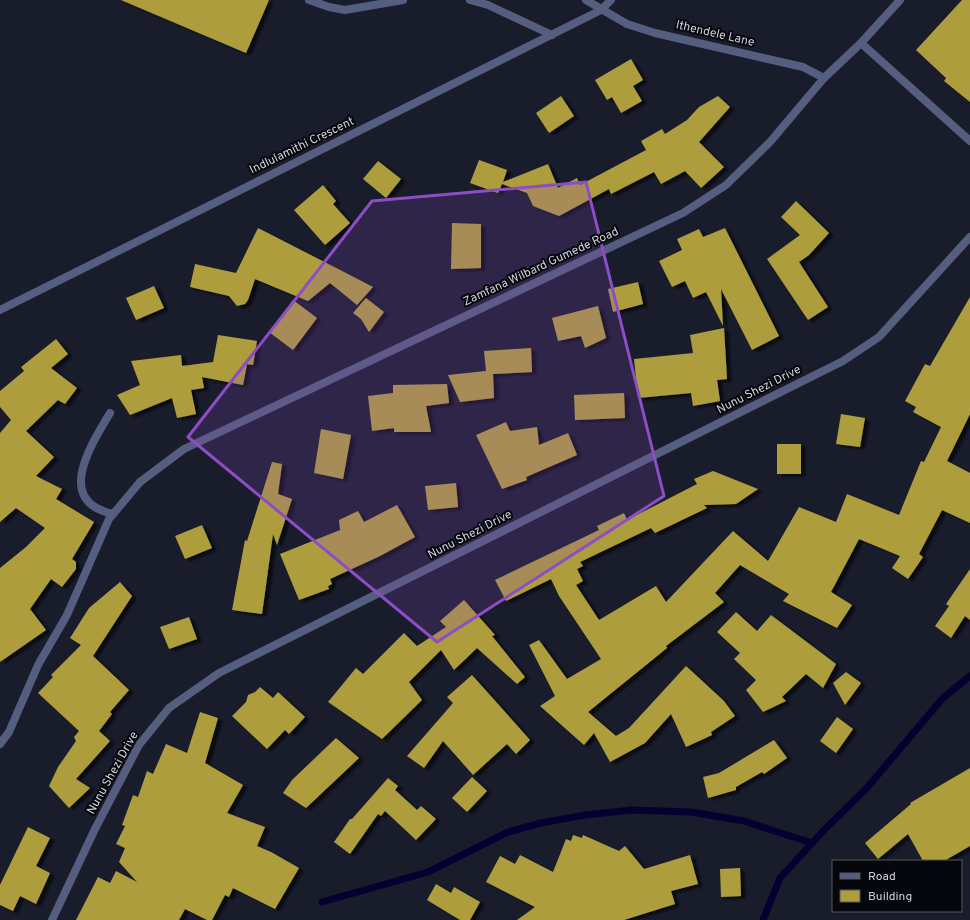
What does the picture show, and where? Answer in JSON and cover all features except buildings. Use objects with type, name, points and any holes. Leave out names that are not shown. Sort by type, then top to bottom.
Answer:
[{"type":"street","points":[[309,0],[328,7],[345,10],[403,0]]},
{"type":"street","points":[[470,0],[488,5],[552,35]]},
{"type":"street","name":"Ithendele Lane","points":[[586,0],[627,24],[654,33],[803,67],[824,78]]},
{"type":"street","name":"Indlulamithi Crescent","points":[[0,310],[602,10],[611,0]]},
{"type":"street","name":"Zamfana Wilbard Gumede Road","points":[[0,744],[9,732],[38,665],[67,615],[109,519],[140,482],[184,448],[683,213],[726,185],[770,142],[824,78],[861,43],[900,0]]},
{"type":"street","points":[[861,43],[970,141]]},
{"type":"street","name":"Nunu Shezi Drive","points":[[52,920],[95,829],[140,745],[169,708],[219,673],[843,361],[879,337],[970,237]]},
{"type":"street","points":[[110,413],[82,465],[82,484],[84,495],[89,503],[104,512],[113,514]]},
{"type":"highlighted area","points":[[586,182],[664,496],[437,642],[188,437],[372,201]]},
{"type":"waterway","points":[[763,920],[780,878],[826,828],[865,790],[943,698],[970,676]]},
{"type":"waterway","points":[[322,902],[428,872],[508,832],[541,823],[585,815],[632,810],[691,812],[744,821],[812,843]]}]
